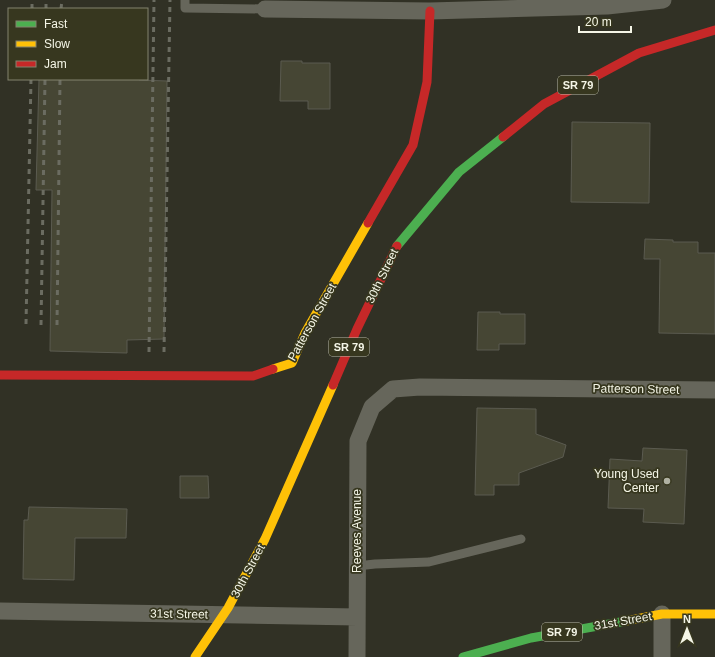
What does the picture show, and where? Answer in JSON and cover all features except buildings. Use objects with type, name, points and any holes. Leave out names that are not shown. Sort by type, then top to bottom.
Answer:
[{"type":"main road","name":"Patterson Street","points":[[0,375],[253,376],[292,363],[305,332],[413,145],[428,82],[430,5]]},
{"type":"main road","name":"30th Street","points":[[195,657],[228,608],[265,539],[357,329],[397,245],[459,172],[544,104],[638,52],[715,30]]},
{"type":"main road","name":"31st Street","points":[[463,657],[531,638],[662,614],[715,614]]},
{"type":"street","points":[[265,9],[305,5],[607,6],[663,0]]},
{"type":"street","name":"Patterson Street","points":[[372,407],[393,389],[420,387],[715,390]]},
{"type":"street","name":"Reeves Avenue","points":[[357,657],[358,441],[372,407]]},
{"type":"street","name":"31st Street","points":[[0,610],[357,617]]},
{"type":"street","points":[[662,614],[662,657]]},
{"type":"lane","points":[[185,0],[185,8],[265,9]]},
{"type":"lane","points":[[357,566],[429,562],[521,539]]},
{"type":"railway","points":[[32,0],[32,8]]},
{"type":"railway","points":[[46,0],[46,8]]},
{"type":"railway","points":[[61,8],[62,0]]},
{"type":"railway","points":[[149,352],[154,0]]},
{"type":"railway","points":[[164,352],[170,0]]},
{"type":"railway","points":[[26,324],[31,80]]},
{"type":"railway","points":[[41,325],[45,80]]},
{"type":"railway","points":[[57,325],[60,80]]},
{"type":"traffic: fast","points":[[397,246],[459,172],[503,137]]},
{"type":"traffic: fast","points":[[463,657],[531,638],[626,621]]},
{"type":"traffic: slow","points":[[273,369],[292,363],[305,333],[368,223]]},
{"type":"traffic: slow","points":[[195,657],[228,608],[265,539],[333,385]]},
{"type":"traffic: slow","points":[[626,621],[662,614],[715,614]]},
{"type":"traffic: jam","points":[[368,223],[413,145],[427,82],[430,11]]},
{"type":"traffic: jam","points":[[503,137],[544,104],[639,53],[715,30]]},
{"type":"traffic: jam","points":[[333,385],[357,329],[397,246]]},
{"type":"traffic: jam","points":[[0,375],[253,376],[273,369]]},
{"type":"place","name":"Young Used Center","points":[[667,481]]}]
